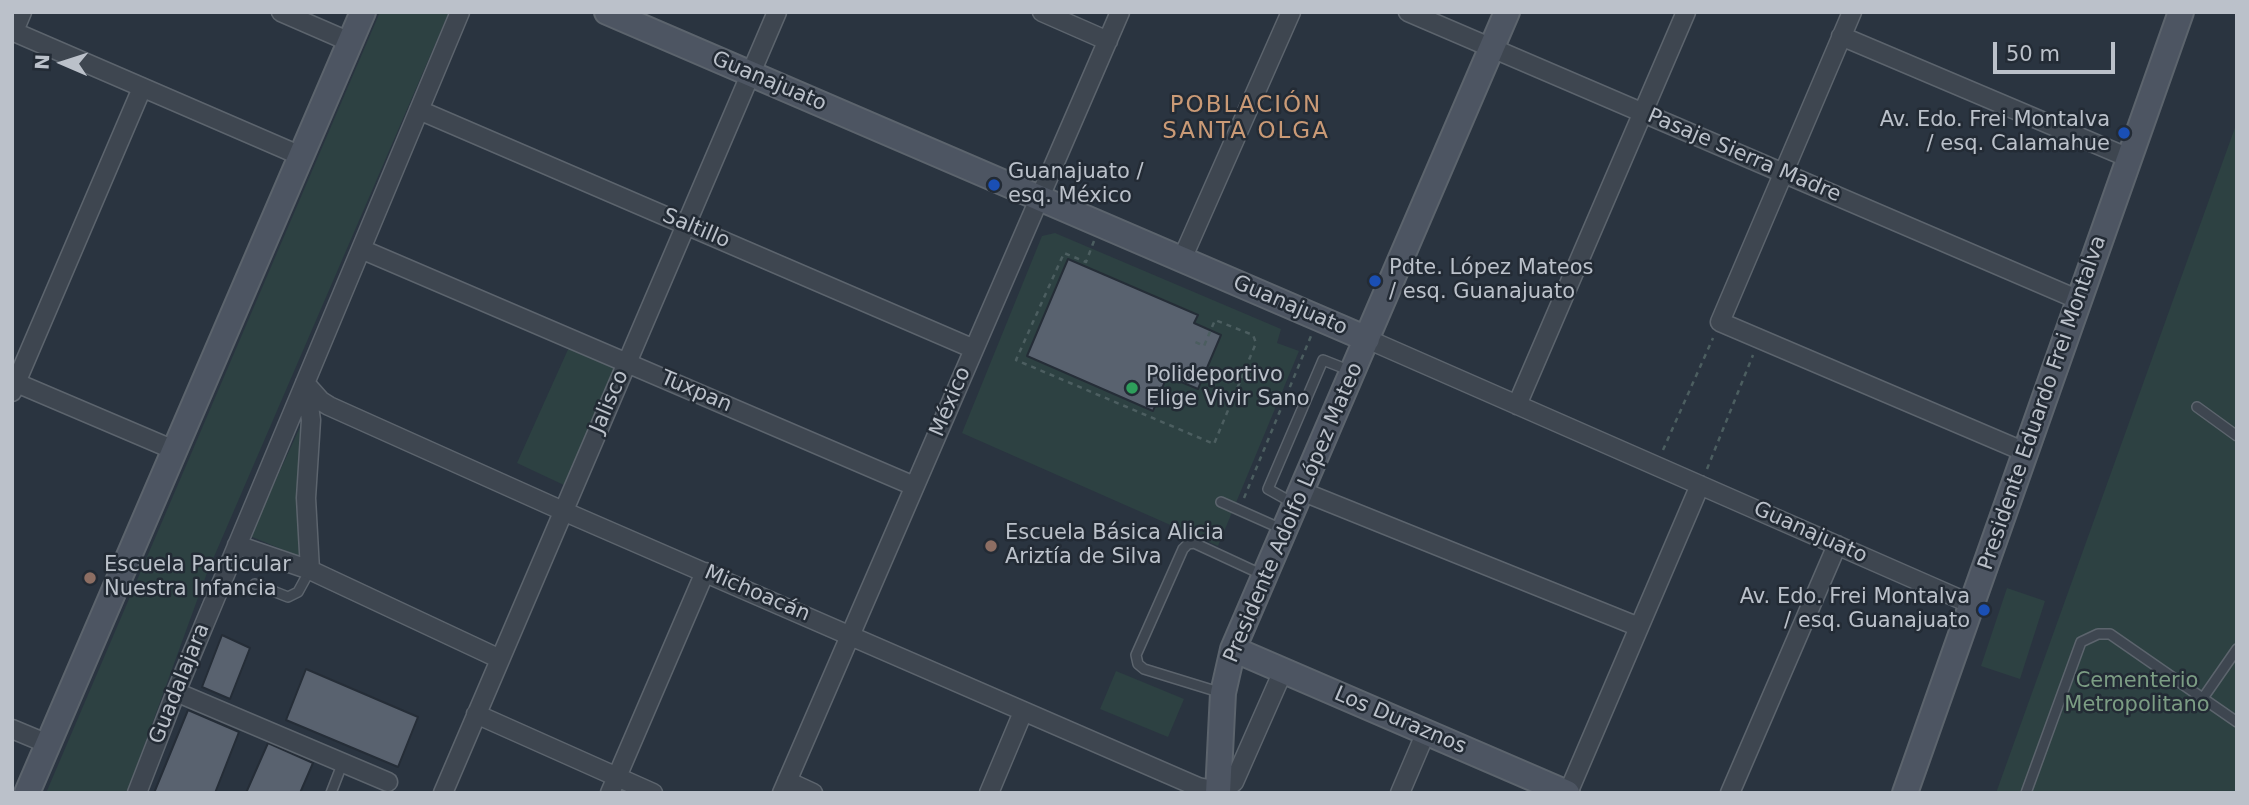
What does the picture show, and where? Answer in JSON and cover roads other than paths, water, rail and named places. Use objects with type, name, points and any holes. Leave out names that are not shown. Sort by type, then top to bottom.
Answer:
[{"type":"street","points":[[22,12],[13,31],[301,156]]},
{"type":"street","points":[[281,12],[350,42]]},
{"type":"street","points":[[27,793],[363,12]]},
{"type":"street","name":"Guadalajara","points":[[136,793],[460,12]]},
{"type":"street","name":"Guanajuato","points":[[607,12],[1367,339],[1971,604]]},
{"type":"street","name":"Jalisco","points":[[443,793],[777,12]]},
{"type":"street","points":[[1042,12],[1108,41]]},
{"type":"street","name":"México","points":[[785,787],[1120,12]]},
{"type":"street","points":[[1182,259],[1291,12]]},
{"type":"street","name":"Pasaje Sierra Madre","points":[[1408,12],[2079,300]]},
{"type":"street","name":"Presidente Adolfo López Mateo","points":[[1218,792],[1223,693],[1233,649],[1507,12]]},
{"type":"street","points":[[1517,405],[1686,12]]},
{"type":"street","points":[[1852,12],[1720,322],[2025,452]]},
{"type":"street","name":"Presidente Eduardo Frei Montalva","points":[[1905,793],[2181,12]]},
{"type":"street","points":[[1841,36],[2129,158]]},
{"type":"street","points":[[142,88],[14,385],[174,450]]},
{"type":"street","name":"Saltillo","points":[[419,110],[974,349]]},
{"type":"street","name":"Tuxpan","points":[[361,249],[914,486]]},
{"type":"street","points":[[305,383],[311,420],[306,498],[310,570]]},
{"type":"street","name":"Michoacán","points":[[305,383],[329,406],[563,511],[1189,784],[1218,792]]},
{"type":"street","points":[[1568,793],[1700,485]]},
{"type":"street","points":[[1299,497],[1639,627]]},
{"type":"street","points":[[237,545],[310,570],[500,659]]},
{"type":"street","points":[[1730,793],[1837,545]]},
{"type":"street","points":[[613,785],[705,572]]},
{"type":"street","name":"Los Duraznos","points":[[1233,649],[1568,793]]},
{"type":"street","points":[[1218,792],[1234,782],[1283,671]]},
{"type":"street","points":[[176,692],[388,782]]},
{"type":"street","points":[[989,793],[1023,712]]},
{"type":"street","points":[[476,714],[613,785],[653,793]]},
{"type":"street","points":[[12,729],[48,744]]},
{"type":"street","points":[[1400,793],[1426,732]]},
{"type":"street","points":[[785,787],[813,793]]},
{"type":"lane","points":[[1299,497],[1268,489],[1323,360],[1352,372]]},
{"type":"lane","points":[[2197,407],[2237,436]]},
{"type":"lane","points":[[1221,502],[1285,530]]},
{"type":"lane","points":[[1223,693],[1144,669],[1136,655],[1183,549],[1188,544],[1194,543],[1265,576]]},
{"type":"lane","points":[[255,583],[288,597],[298,592],[310,570]]},
{"type":"lane","points":[[2026,793],[2081,642],[2098,634],[2110,634],[2237,722]]},
{"type":"lane","points":[[2203,698],[2237,649]]},
{"type":"lane","points":[[331,793],[343,762]]},
{"type":"place","name":"Av. Edo. Frei Montalva / esq. Calamahue","points":[[2124,133]]},
{"type":"place","name":"Guanajuato / esq. México","points":[[994,185]]},
{"type":"place","name":"Pdte. López Mateos / esq. Guanajuato","points":[[1375,281]]},
{"type":"place","name":"Polideportivo Elige Vivir Sano","points":[[1132,388]]},
{"type":"place","name":"Escuela Básica Alicia Ariztía de Silva","points":[[991,546]]},
{"type":"place","name":"Escuela Particular Nuestra Infancia","points":[[90,578]]},
{"type":"place","name":"Av. Edo. Frei Montalva / esq. Guanajuato","points":[[1984,610]]},
{"type":"district","name":"POBLACIÓN SANTA OLGA","points":[[1246,119]]},
{"type":"park label","name":"Cementerio Metropolitano","points":[[2137,694]]}]
